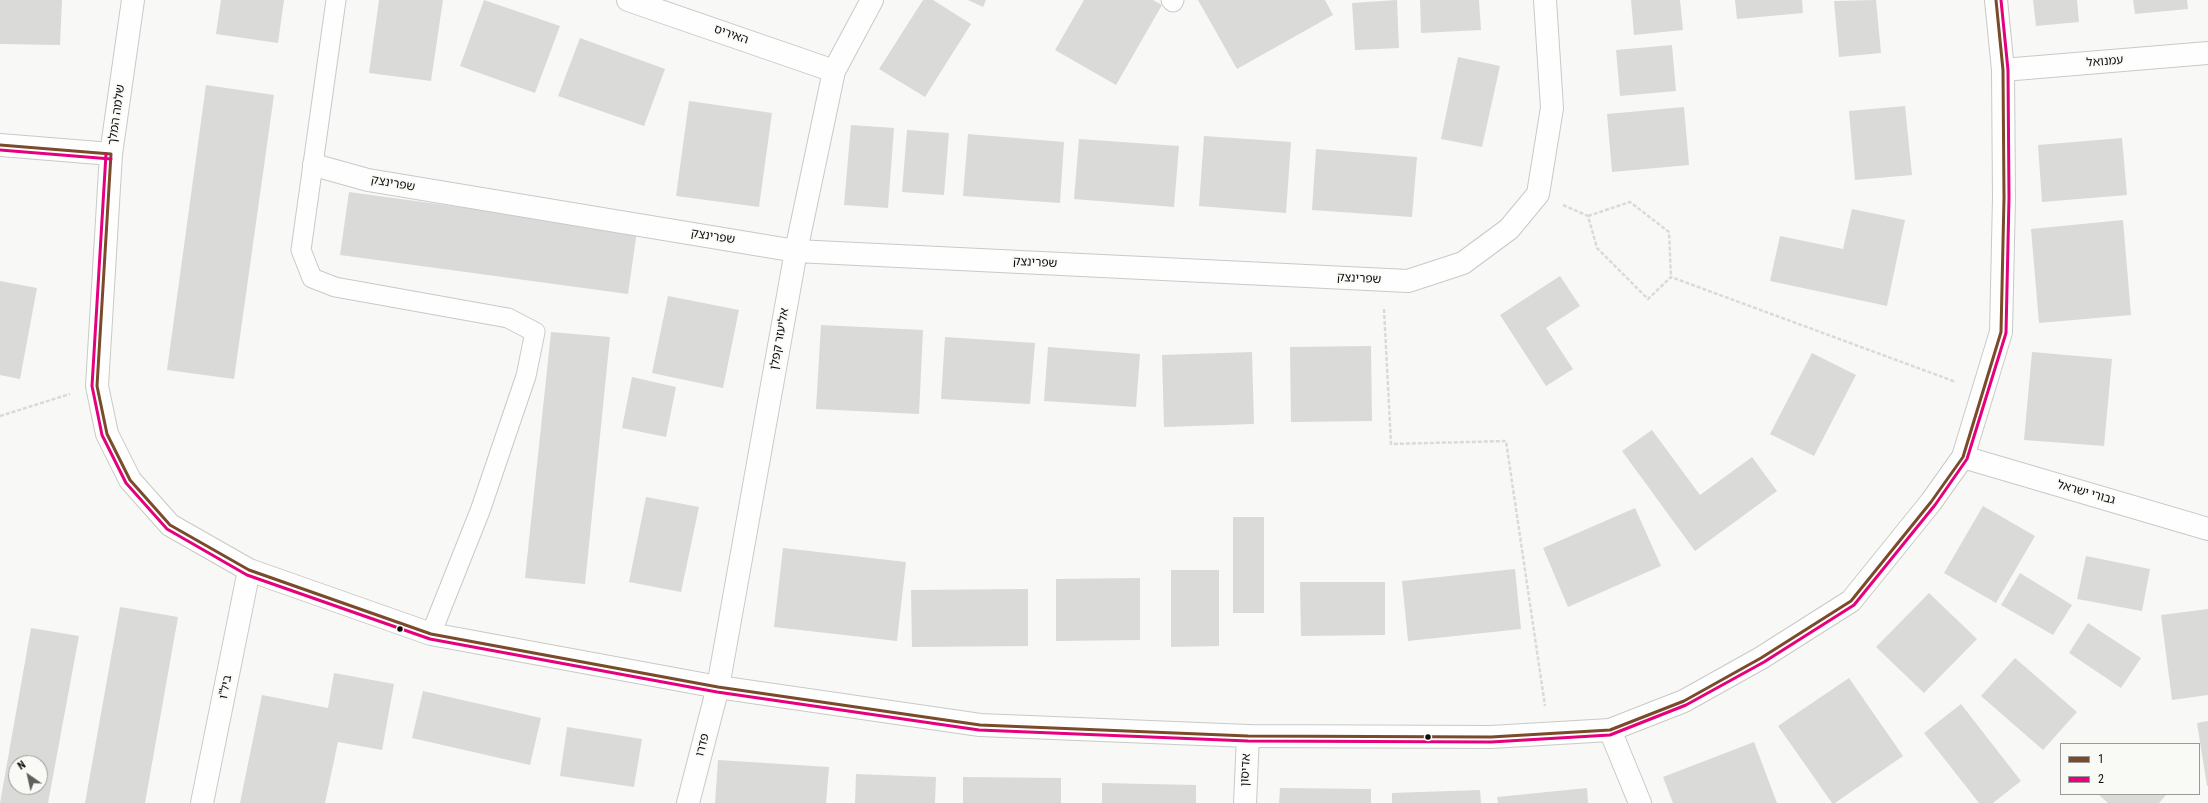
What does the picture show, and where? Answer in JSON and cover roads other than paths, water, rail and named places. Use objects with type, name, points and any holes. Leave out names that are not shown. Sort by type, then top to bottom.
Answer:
[{"type":"street","name":"שלמה המלך","points":[[133,0],[111,154],[97,386],[108,434],[130,480],[170,525],[249,570],[431,634],[718,687],[980,725],[1248,736],[1491,737],[1610,730],[1684,701],[1761,658],[1851,601],[1931,502],[1963,457],[2001,332],[2004,198],[2003,70],[1996,0]]},
{"type":"street","name":"האיריס","points":[[628,0],[834,71]]},
{"type":"street","name":"אליעזר קפלן","points":[[718,687],[796,251],[834,71],[872,0]]},
{"type":"street","name":"שפרינצק","points":[[314,165],[368,180],[796,251],[1408,281],[1463,263],[1509,229],[1538,194],[1552,108],[1545,0]]},
{"type":"street","name":"עמנואל","points":[[2003,70],[2208,54]]},
{"type":"street","points":[[0,145],[111,154]]},
{"type":"street","name":"גבורי ישראל","points":[[1963,457],[2208,529]]},
{"type":"street","name":"ביל\"ו","points":[[202,803],[249,570]]},
{"type":"street","name":"פדרו","points":[[688,803],[718,687]]},
{"type":"street","points":[[1610,730],[1640,803]]},
{"type":"street","name":"אדיסון","points":[[1245,803],[1248,736]]},
{"type":"lane","points":[[336,0],[301,250],[312,278],[335,287],[508,318],[535,332],[526,376],[483,504],[431,634]]},
{"type":"lane","points":[[1171,0],[1173,2],[1174,0]]}]
